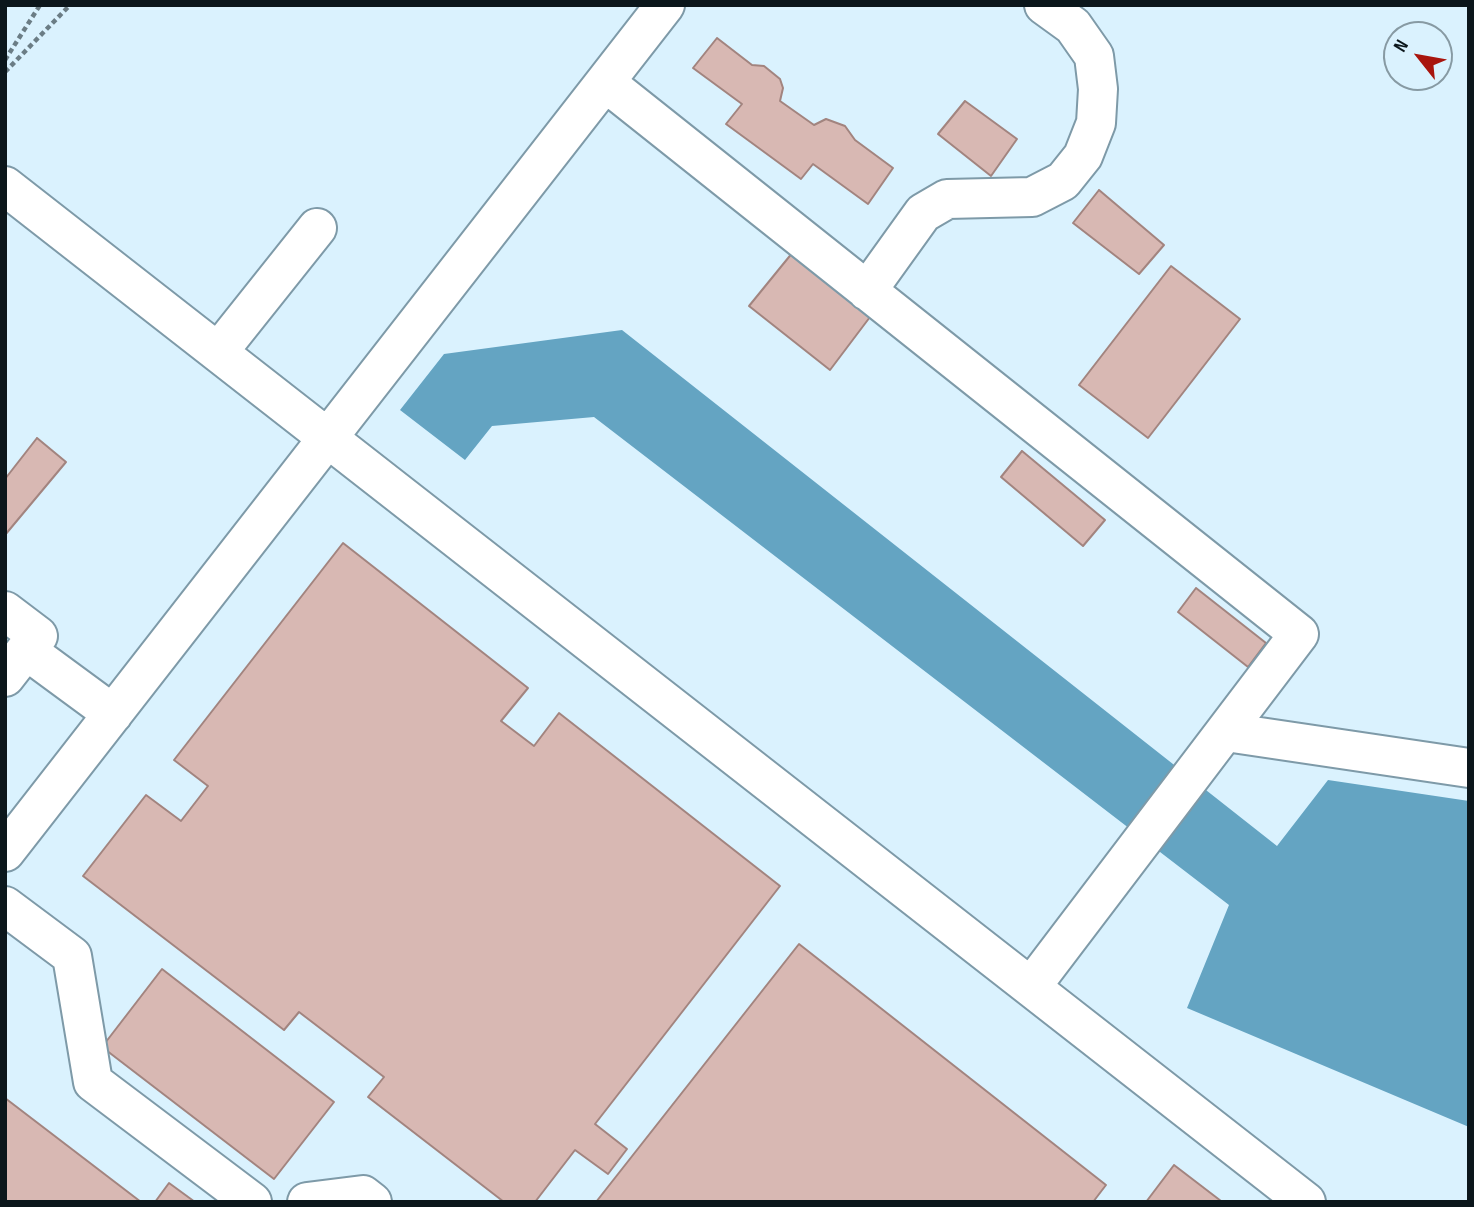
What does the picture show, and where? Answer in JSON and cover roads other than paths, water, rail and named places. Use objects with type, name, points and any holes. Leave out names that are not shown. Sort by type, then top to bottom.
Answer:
[{"type":"lane","points":[[5,852],[665,5]]},
{"type":"lane","points":[[867,291],[923,213],[947,199],[1032,197],[1063,181],[1083,156],[1096,123],[1098,89],[1094,56],[1073,26],[1044,5]]},
{"type":"lane","points":[[605,82],[1299,634],[1031,987]]},
{"type":"lane","points":[[5,186],[1306,1202]]},
{"type":"lane","points":[[219,351],[317,228]]},
{"type":"lane","points":[[5,611],[37,636],[16,664],[113,714]]},
{"type":"lane","points":[[1226,732],[1469,768]]},
{"type":"lane","points":[[5,906],[72,956],[93,1082],[252,1202]]},
{"type":"lane","points":[[307,1202],[363,1195],[372,1202]]},
{"type":"water","points":[[622,330],[1277,846],[1328,780],[1469,801],[1469,1127],[1187,1008],[1229,905],[594,417],[492,426],[465,460],[400,410],[444,354]]}]
